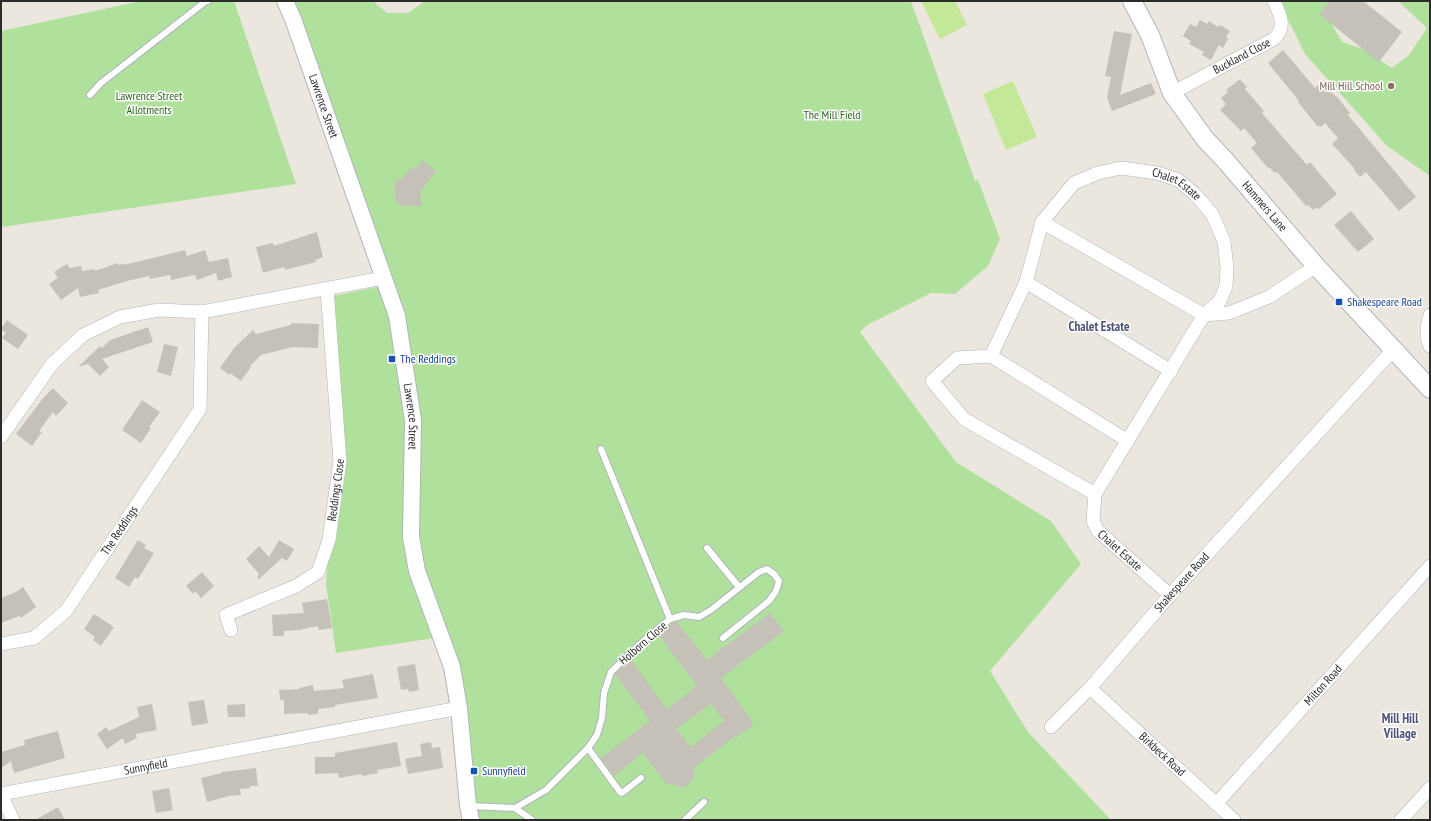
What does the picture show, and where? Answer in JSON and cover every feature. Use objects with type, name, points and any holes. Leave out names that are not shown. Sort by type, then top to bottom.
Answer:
[{"type":"main road","name":"Hammers Lane","points":[[1132,1],[1150,35],[1172,93],[1205,139],[1316,266],[1393,350],[1427,381]]},
{"type":"street","name":"Lawrence Street","points":[[285,1],[293,19],[397,316],[413,420],[411,537],[417,571],[452,667],[459,708],[469,813]]},
{"type":"street","name":"Buckland Close","points":[[1172,93],[1274,39],[1282,27],[1280,16],[1274,1]]},
{"type":"street","name":"Chalet Estate","points":[[991,356],[1026,282],[1042,222],[1074,183],[1098,173],[1121,168],[1157,173],[1178,180],[1196,195],[1212,214],[1224,241],[1227,268],[1226,286],[1220,301],[1204,315],[1095,494],[1093,521],[1098,531],[1170,595]]},
{"type":"street","points":[[1042,222],[1204,315],[1230,313],[1269,297],[1316,266]]},
{"type":"street","points":[[1,437],[52,364],[83,335],[120,317],[160,310],[202,312],[383,278]]},
{"type":"street","points":[[1026,282],[1171,371]]},
{"type":"street","name":"Reddings Close","points":[[232,630],[226,615],[296,586],[318,572],[329,540],[340,461],[327,289]]},
{"type":"street","name":"The Reddings","points":[[1,644],[34,638],[66,611],[200,410],[202,312]]},
{"type":"street","points":[[1430,315],[1427,324],[1428,342],[1430,346]]},
{"type":"street","name":"Shakespeare Road","points":[[1051,727],[1090,688],[1170,595],[1393,350]]},
{"type":"street","points":[[1095,494],[964,419],[932,381],[957,358],[991,356],[1128,441]]},
{"type":"street","name":"Milton Road","points":[[1216,804],[1430,566]]},
{"type":"street","name":"Birkbeck Road","points":[[1090,688],[1234,820]]},
{"type":"street","name":"Sunnyfield","points":[[13,820],[1,794],[459,708]]},
{"type":"street","points":[[1401,820],[1430,788]]},
{"type":"lane","points":[[90,95],[101,83],[208,1]]},
{"type":"lane","name":"Holborn Close","points":[[515,808],[546,790],[588,748],[597,735],[602,718],[604,693],[611,672],[640,644],[670,619],[601,449]]},
{"type":"lane","points":[[707,548],[739,587]]},
{"type":"lane","points":[[670,619],[684,615],[699,616],[711,610],[759,572],[767,570],[774,574],[779,581],[776,591],[769,601],[723,638]]},
{"type":"lane","points":[[588,748],[620,792],[622,793],[641,778]]},
{"type":"lane","points":[[685,820],[704,802]]},
{"type":"lane","points":[[469,813],[515,808],[532,820]]},
{"type":"green space","name":"Lawrence Street Allotments","points":[[141,1],[234,1],[296,184],[2,227],[1,31]]},
{"type":"green space","name":"The Mill Field","points":[[291,1],[373,1],[387,13],[408,13],[425,1],[911,1],[975,181],[978,180],[1000,239],[988,266],[955,294],[931,293],[867,325],[860,332],[956,462],[1051,521],[1081,564],[990,671],[1028,732],[1111,820],[471,820],[441,637],[336,653],[326,584],[328,544],[340,459],[333,296],[386,285]]},
{"type":"green space","points":[[921,1],[955,1],[967,25],[940,39]]},
{"type":"green space","name":"Mill Hill School","points":[[1279,1],[1335,1],[1324,11],[1342,42],[1363,49],[1392,68],[1409,55],[1427,28],[1398,1],[1430,1],[1430,176],[1387,146],[1305,54]]},
{"type":"green space","points":[[1013,81],[1037,137],[1006,150],[983,94]]},
{"type":"building","points":[[1330,1],[1363,1],[1402,32],[1379,62],[1319,14]]},
{"type":"building","points":[[1200,20],[1207,24],[1209,21],[1218,27],[1220,25],[1230,31],[1226,37],[1228,39],[1223,48],[1219,45],[1211,60],[1202,55],[1204,52],[1189,44],[1191,41],[1183,36],[1190,24],[1196,27]]},
{"type":"building","points":[[1114,31],[1132,34],[1120,95],[1151,83],[1156,94],[1112,111],[1107,98],[1111,77],[1105,76]]},
{"type":"building","points":[[1283,50],[1315,88],[1320,83],[1325,90],[1326,89],[1337,97],[1350,113],[1348,115],[1416,197],[1399,211],[1366,172],[1360,177],[1354,170],[1355,169],[1332,144],[1338,138],[1325,123],[1321,127],[1320,125],[1318,127],[1268,63]]},
{"type":"building","points":[[1240,79],[1247,87],[1245,89],[1264,111],[1262,113],[1307,165],[1310,162],[1337,194],[1319,209],[1317,207],[1313,210],[1308,205],[1306,206],[1277,172],[1275,173],[1269,167],[1268,168],[1251,148],[1257,143],[1244,128],[1241,131],[1220,110],[1226,104],[1221,98],[1228,92],[1226,90]]},
{"type":"building","points":[[422,160],[436,171],[424,186],[424,190],[420,190],[422,206],[402,206],[396,202],[394,182],[398,182],[397,179],[402,179],[411,167],[415,170]]},
{"type":"building","points":[[1351,211],[1374,239],[1358,252],[1334,225]]},
{"type":"building","points":[[317,232],[323,257],[315,260],[316,262],[285,270],[284,267],[263,273],[256,247],[273,243],[274,246]]},
{"type":"building","points":[[185,250],[187,256],[205,250],[209,262],[228,258],[232,277],[218,281],[216,273],[197,280],[195,275],[171,280],[170,275],[150,279],[149,276],[98,290],[99,293],[80,297],[78,288],[61,300],[49,284],[58,278],[54,272],[67,264],[70,268],[81,266],[82,271],[94,269],[95,271],[118,263],[119,265],[124,263],[124,265]]},
{"type":"building","points":[[7,320],[28,335],[18,349],[2,338],[6,333],[1,329]]},
{"type":"building","points":[[291,323],[319,324],[318,348],[292,347],[261,355],[250,366],[251,367],[241,381],[230,373],[229,375],[220,368],[235,347],[253,330],[256,334],[291,325]]},
{"type":"building","points":[[148,327],[153,342],[102,359],[109,367],[100,376],[88,364],[78,367],[100,346],[102,348],[110,340]]},
{"type":"building","points":[[164,344],[178,347],[171,376],[157,372]]},
{"type":"building","points":[[53,388],[68,403],[56,416],[53,412],[39,431],[42,432],[32,446],[16,434],[44,397]]},
{"type":"building","points":[[142,400],[160,412],[149,427],[151,428],[141,443],[122,430]]},
{"type":"building","points":[[138,540],[146,545],[144,548],[154,553],[138,579],[135,577],[129,587],[115,578]]},
{"type":"building","points":[[279,540],[294,549],[287,561],[282,558],[259,579],[257,578],[259,574],[246,559],[259,546],[269,557]]},
{"type":"building","points":[[202,572],[214,586],[201,598],[195,591],[193,594],[186,586]]},
{"type":"building","points":[[23,587],[36,607],[21,618],[19,616],[1,623],[1,598],[16,592]]},
{"type":"building","points":[[327,599],[332,628],[319,630],[318,626],[284,631],[284,636],[273,636],[272,615],[304,613],[302,603]]},
{"type":"building","points":[[770,613],[784,631],[721,678],[754,724],[736,738],[735,736],[695,767],[694,776],[690,783],[681,787],[668,783],[667,785],[643,753],[614,776],[601,758],[650,721],[615,674],[631,660],[667,709],[697,686],[658,634],[673,623],[677,622],[707,660]],"holes":[[[711,704],[724,721],[691,747],[676,729]]]},
{"type":"building","points":[[94,614],[114,627],[101,646],[93,640],[95,637],[84,629]]},
{"type":"building","points":[[415,664],[419,690],[409,692],[408,689],[401,690],[397,667]]},
{"type":"building","points":[[373,674],[378,698],[318,709],[318,714],[284,714],[284,700],[280,700],[279,690],[300,689],[299,688],[313,685],[314,691],[344,688],[342,680]]},
{"type":"building","points":[[204,700],[208,723],[192,726],[188,702]]},
{"type":"building","points":[[152,704],[157,730],[135,734],[137,738],[125,744],[123,738],[107,749],[97,734],[106,727],[109,731],[139,717],[137,707]]},
{"type":"building","points":[[245,704],[245,717],[228,717],[227,705]]},
{"type":"building","points":[[58,731],[65,758],[14,773],[11,761],[1,768],[1,752],[25,745],[24,740]]},
{"type":"building","points":[[397,742],[401,766],[377,770],[378,773],[362,776],[362,774],[339,778],[338,773],[315,774],[315,757],[335,757],[335,753]]},
{"type":"building","points":[[431,742],[432,748],[440,747],[443,768],[408,774],[405,759],[422,756],[420,744]]},
{"type":"building","points":[[256,768],[258,786],[250,786],[250,788],[240,789],[241,795],[229,796],[207,802],[201,778],[222,772]]},
{"type":"building","points":[[169,788],[173,810],[156,813],[152,791]]},
{"type":"building","points":[[58,807],[65,820],[35,820]]},
{"type":"place","name":"Mill Hill School","points":[[1391,86]]},
{"type":"place","name":"Shakespeare Road","points":[[1339,302]]},
{"type":"place","name":"The Reddings","points":[[392,359]]},
{"type":"place","name":"Sunnyfield","points":[[474,771]]},
{"type":"district","name":"Chalet Estate","points":[[1099,326]]},
{"type":"district","name":"Mill Hill Village","points":[[1400,726]]}]
